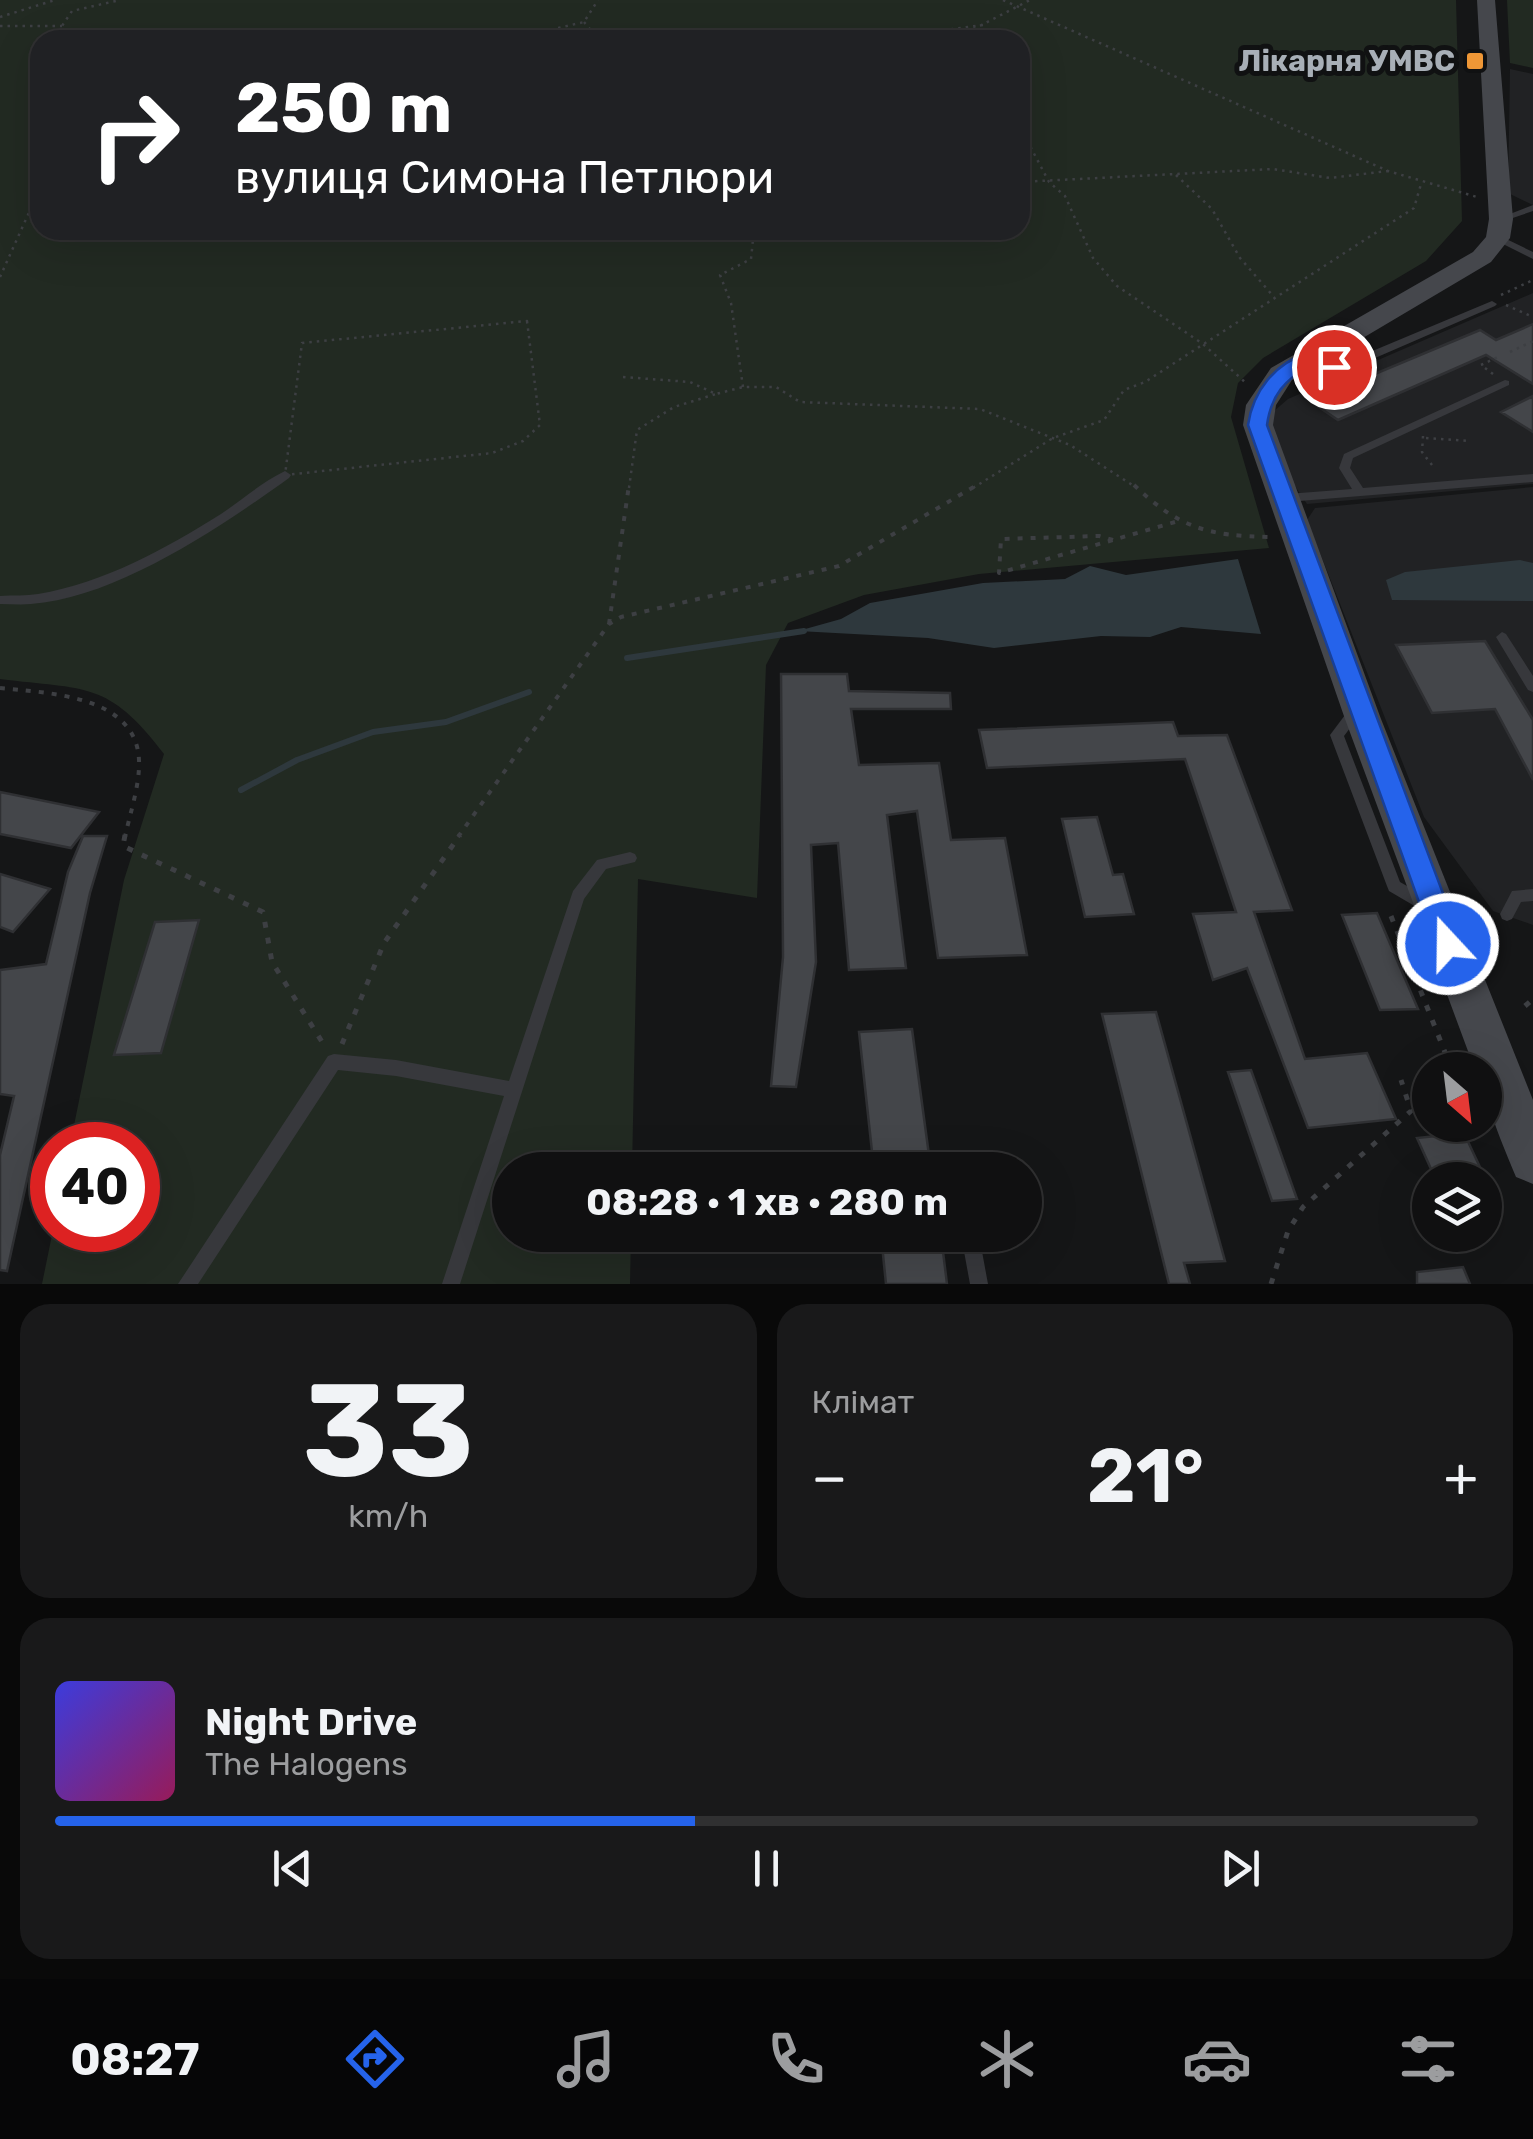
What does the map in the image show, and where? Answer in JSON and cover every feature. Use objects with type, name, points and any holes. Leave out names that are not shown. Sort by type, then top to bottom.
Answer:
[{"type":"street","points":[[1486,0],[1499,229],[1482,258],[1313,368],[1281,374],[1260,405],[1258,425],[1363,719],[1413,913],[1533,1160]]},
{"type":"lane","points":[[1533,208],[1499,229],[1533,256]]},
{"type":"lane","points":[[1313,368],[1339,368],[1492,304]]},
{"type":"lane","points":[[1313,368],[1339,368]]},
{"type":"lane","points":[[1360,492],[1344,468],[1345,459],[1505,383]]},
{"type":"lane","points":[[0,600],[15,602],[77,588],[136,568],[233,514],[285,476]]},
{"type":"lane","points":[[1286,498],[1533,478]]},
{"type":"lane","points":[[1502,637],[1533,688]]},
{"type":"lane","points":[[450,1284],[578,896],[602,864],[630,858]]},
{"type":"lane","points":[[1506,914],[1517,896],[1533,895]]},
{"type":"lane","points":[[187,1284],[334,1062],[396,1068],[514,1090]]},
{"type":"lane","points":[[973,1252],[980,1284]]},
{"type":"path","points":[[0,17],[55,0]]},
{"type":"path","points":[[63,30],[72,11],[120,0]]},
{"type":"path","points":[[1003,0],[1388,171],[1421,184],[1468,192],[1482,200]]},
{"type":"path","points":[[972,30],[1030,0]]},
{"type":"path","points":[[550,30],[584,22],[595,1]]},
{"type":"path","points":[[584,22],[591,30]]},
{"type":"path","points":[[945,30],[983,25]]},
{"type":"path","points":[[0,26],[62,26]]},
{"type":"path","points":[[1030,146],[1050,182],[1065,196],[1093,258],[1117,286],[1203,344],[1249,386]]},
{"type":"path","points":[[1030,182],[1272,169],[1330,178],[1388,171]]},
{"type":"path","points":[[1176,174],[1187,192],[1214,210],[1226,242],[1274,296]]},
{"type":"path","points":[[334,1062],[384,943],[609,624],[622,617],[839,566],[889,540],[1053,438],[1104,420],[1124,390],[1146,382],[1414,208],[1421,184]]},
{"type":"path","points":[[0,277],[30,210]]},
{"type":"path","points":[[743,387],[732,303],[720,276],[751,258],[753,240]]},
{"type":"path","points":[[1525,314],[1533,317]]},
{"type":"path","points":[[527,321],[540,424],[523,441],[492,453],[285,476],[302,344],[527,321]]},
{"type":"path","points":[[1510,352],[1533,341]]},
{"type":"path","points":[[1500,356],[1481,365],[1505,383]]},
{"type":"path","points":[[624,377],[690,382],[716,394]]},
{"type":"path","points":[[609,624],[637,430],[674,407],[743,387],[776,387],[800,402],[980,410],[1053,438],[1122,474],[1175,522],[1238,538],[1300,537]]},
{"type":"path","points":[[1411,426],[1426,438],[1469,441]]},
{"type":"path","points":[[1426,438],[1422,452],[1447,485]]},
{"type":"path","points":[[1113,540],[1096,550],[1057,552],[999,573],[1001,539],[1099,536],[1134,540],[1175,522]]},
{"type":"path","points":[[0,688],[84,699],[122,718],[140,757],[123,846],[263,912],[272,962],[334,1062]]},
{"type":"path","points":[[1413,913],[1448,1052]]},
{"type":"path","points":[[1526,1006],[1533,1000]]},
{"type":"path","points":[[1271,1284],[1290,1226],[1316,1195],[1399,1126],[1411,1110],[1401,1080]]},
{"type":"shaded area","points":[[0,0],[1456,0],[1462,221],[1426,261],[1263,358],[1238,383],[1231,417],[1269,548],[979,574],[864,595],[788,623],[766,665],[757,898],[638,879],[632,1152],[492,1152],[492,1252],[631,1252],[630,1284],[42,1284],[49,1252],[160,1252],[160,1122],[75,1122],[124,880],[164,754],[127,713],[93,693],[0,679]]},
{"type":"shaded area","points":[[1507,0],[1533,0],[1533,68],[1510,63]]},
{"type":"shaded area","points":[[1510,69],[1533,74],[1533,205],[1508,193]]},
{"type":"shaded area","points":[[1533,293],[1533,484],[1307,504],[1291,480],[1269,428],[1273,412],[1288,399]]},
{"type":"shaded area","points":[[1533,487],[1533,925],[1493,911],[1424,817],[1307,520],[1315,508]]},
{"type":"shaded area","points":[[1238,559],[1261,634],[1181,627],[1150,637],[1101,636],[994,648],[928,638],[798,631],[841,619],[870,603],[983,583],[1065,579],[1090,566],[1126,575]]},
{"type":"shaded area","points":[[1520,560],[1533,563],[1533,601],[1392,600],[1386,580],[1405,572]]},
{"type":"building","points":[[1533,324],[1533,384],[1486,355],[1338,420],[1310,401],[1480,330],[1496,340]]},
{"type":"building","points":[[1533,396],[1533,432],[1501,412]]},
{"type":"building","points":[[1485,641],[1533,720],[1533,780],[1495,709],[1432,713],[1396,645]]},
{"type":"building","points":[[781,674],[847,674],[849,691],[950,693],[951,709],[851,709],[859,765],[939,763],[951,840],[1005,838],[1027,955],[938,958],[917,811],[887,815],[906,968],[849,970],[838,843],[811,845],[816,962],[796,1087],[771,1086],[783,957]]},
{"type":"building","points":[[1173,722],[1178,736],[1227,735],[1292,910],[1254,912],[1305,1059],[1367,1053],[1396,1119],[1308,1128],[1247,968],[1213,980],[1193,914],[1236,912],[1185,759],[987,768],[979,730]]},
{"type":"building","points":[[0,792],[99,812],[71,848],[0,834]]},
{"type":"building","points":[[1097,817],[1113,875],[1123,874],[1134,914],[1085,917],[1062,819]]},
{"type":"building","points":[[83,836],[107,836],[90,893],[40,1122],[30,1122],[30,1166],[7,1271],[0,1270],[0,1155],[14,1096],[0,1094],[0,970],[46,964],[68,872]]},
{"type":"building","points":[[0,874],[50,889],[13,932],[0,927]]},
{"type":"building","points":[[1377,913],[1418,1009],[1380,1010],[1342,915]]},
{"type":"building","points":[[199,920],[161,1053],[114,1055],[155,922]]},
{"type":"building","points":[[1156,1012],[1225,1261],[1184,1263],[1190,1284],[1169,1284],[1102,1014]]},
{"type":"building","points":[[912,1029],[929,1152],[872,1152],[859,1032]]},
{"type":"building","points":[[1251,1070],[1297,1199],[1272,1201],[1228,1072]]},
{"type":"building","points":[[1419,1142],[1468,1142],[1478,1162],[1428,1162]]},
{"type":"building","points":[[883,1252],[943,1252],[947,1284],[886,1284]]},
{"type":"building","points":[[1463,1267],[1470,1284],[1417,1284],[1417,1272]]},
{"type":"waterway","points":[[627,658],[804,631]]},
{"type":"waterway","points":[[241,790],[297,760],[373,732],[446,722],[529,692]]},
{"type":"place","name":"Лікарня УМВС","points":[[1475,61]]},
{"type":"route","points":[[1334,367],[1308,358],[1281,374],[1260,405],[1258,425],[1448,944]]}]
